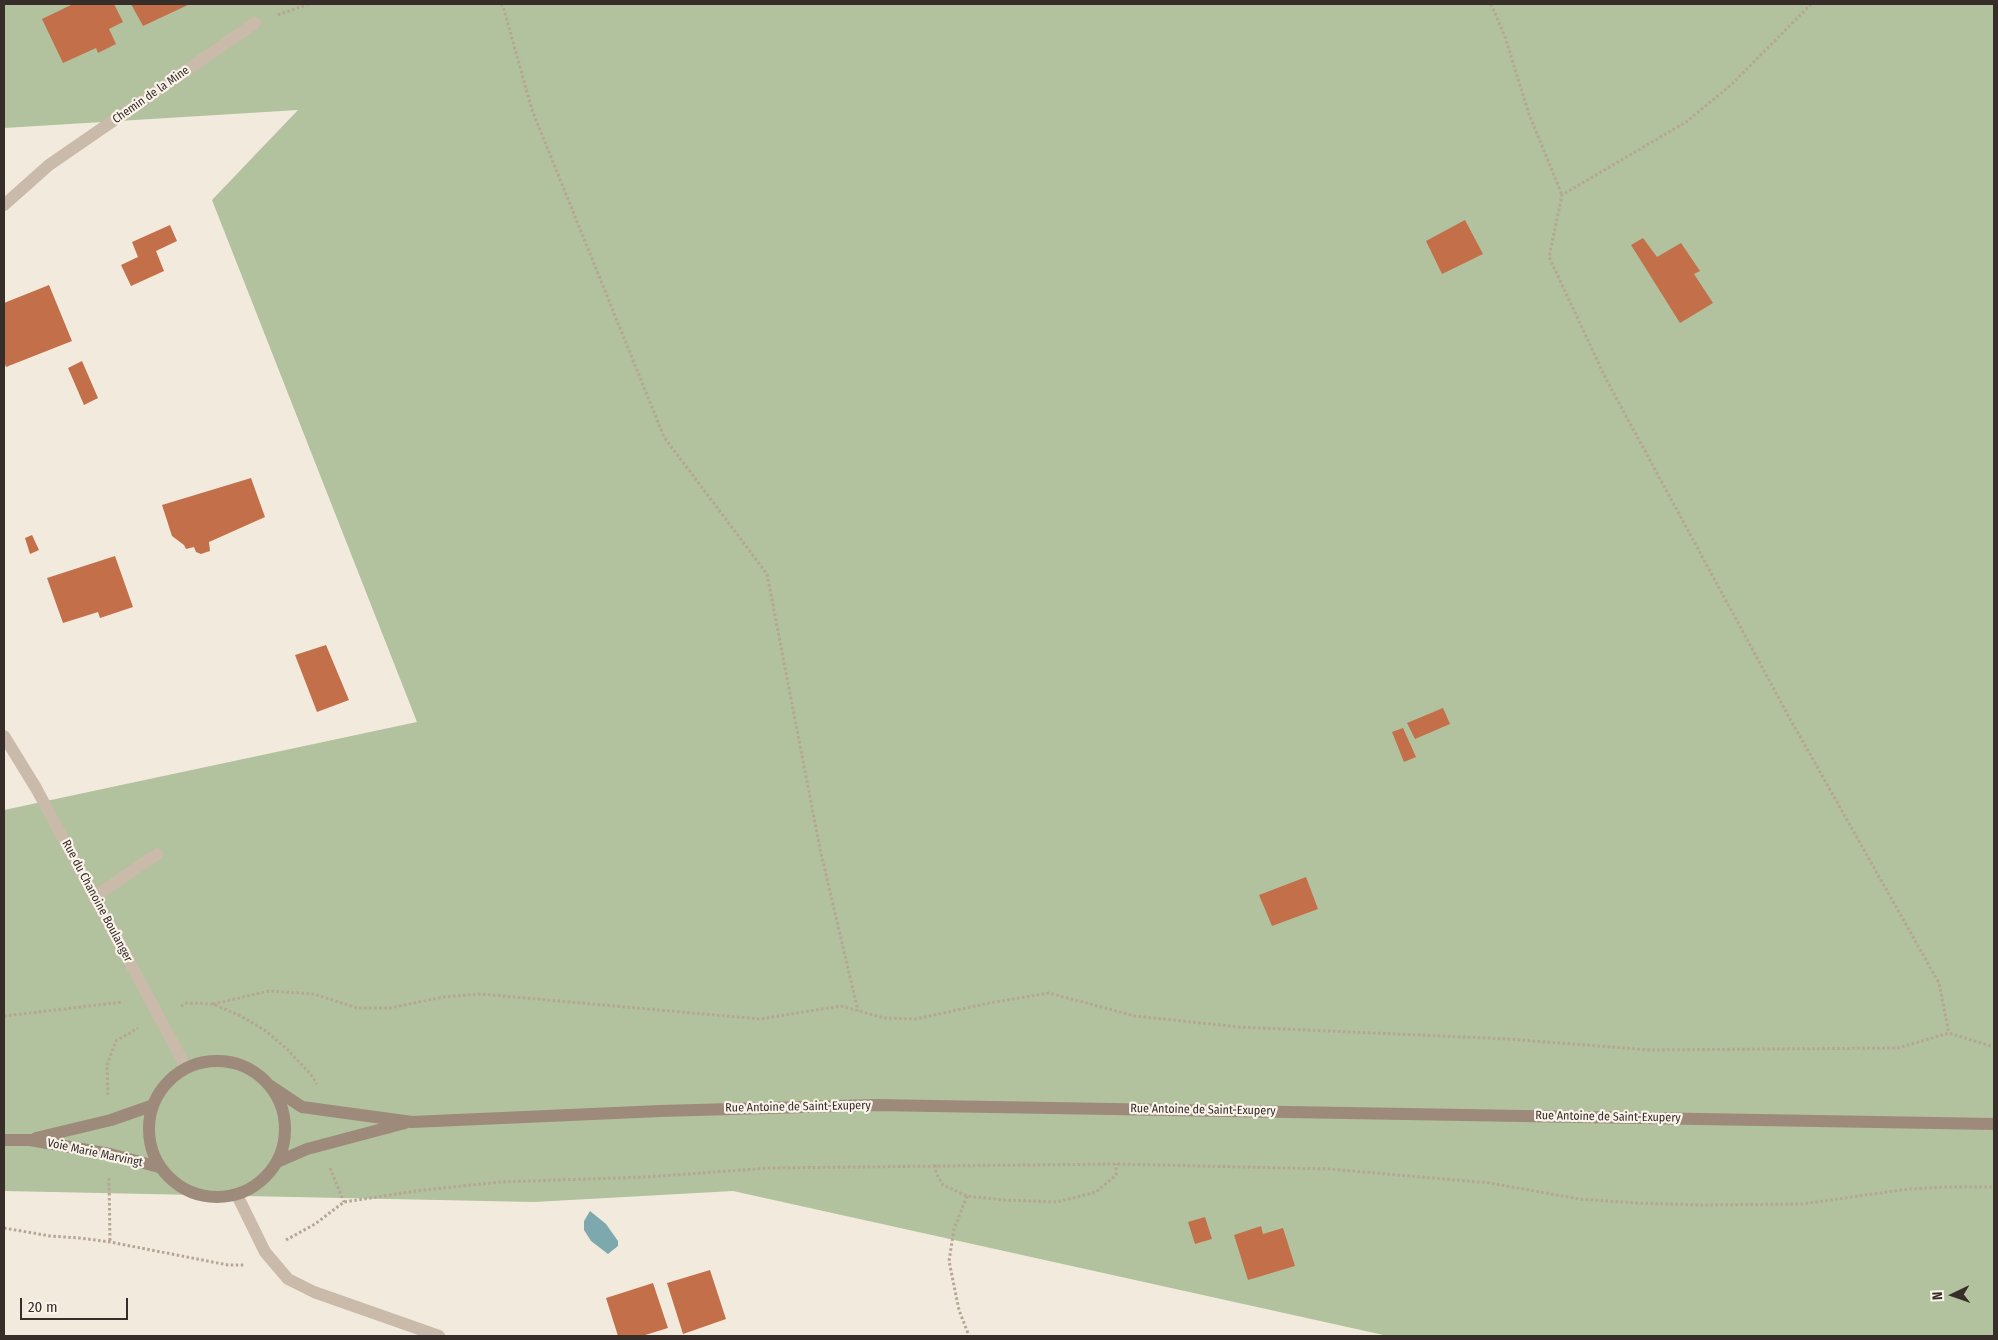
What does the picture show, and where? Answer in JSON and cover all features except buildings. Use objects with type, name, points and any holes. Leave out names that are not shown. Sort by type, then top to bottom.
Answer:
[{"type":"main road","points":[[222,1060],[240,1064],[256,1072],[269,1085],[280,1102],[285,1122],[284,1143],[277,1162],[266,1176],[253,1187],[237,1195],[215,1198],[194,1194],[174,1183],[159,1166],[150,1148],[148,1127],[151,1106],[160,1090],[171,1077],[186,1067],[203,1061],[222,1060]]},
{"type":"main road","name":"Rue Antoine de Saint-Exupery","points":[[269,1085],[302,1107],[412,1122],[660,1111],[874,1105],[1994,1124]]},
{"type":"main road","name":"Voie Marie Marvingt","points":[[30,1140],[111,1120],[151,1106]]},
{"type":"main road","name":"Rue Antoine de Saint-Exupery","points":[[277,1162],[307,1149],[412,1122]]},
{"type":"main road","name":"Voie Marie Marvingt","points":[[4,1140],[30,1140],[110,1154],[159,1166]]},
{"type":"street","name":"Chemin de la Mine","points":[[4,205],[49,165],[255,23]]},
{"type":"street","name":"Rue du Chanoine Boulanger","points":[[4,736],[36,788],[186,1067]]},
{"type":"street","points":[[94,896],[157,854]]},
{"type":"street","points":[[237,1195],[266,1252],[288,1280],[314,1292],[439,1336]]},
{"type":"path","points":[[255,23],[308,4]]},
{"type":"path","points":[[501,4],[532,110],[664,437],[766,574],[820,849],[858,1011]]},
{"type":"path","points":[[1491,4],[1505,37],[1528,114],[1562,195],[1549,257],[1611,388],[1789,717],[1939,983],[1949,1033]]},
{"type":"path","points":[[1562,195],[1686,122],[1731,85],[1811,4]]},
{"type":"path","points":[[111,1120],[107,1065],[116,1041],[187,1003],[213,1004],[269,991],[314,994],[357,1008],[390,1008],[442,997],[481,994],[760,1019],[841,1006],[884,1018],[916,1019],[989,1003],[1050,993],[1134,1016],[1239,1027],[1508,1039],[1650,1050],[1898,1048],[1949,1033],[1994,1047]]},
{"type":"path","points":[[4,1016],[123,1002],[147,994]]},
{"type":"path","points":[[213,1004],[241,1016],[266,1031],[288,1050],[313,1077],[321,1090],[319,1110]]},
{"type":"path","points":[[323,1145],[333,1177],[344,1202]]},
{"type":"path","points":[[110,1154],[108,1171],[110,1242]]},
{"type":"path","points":[[935,1166],[936,1173],[943,1185],[967,1196],[1004,1200],[1058,1202],[1096,1192],[1116,1175],[1116,1164]]},
{"type":"path","points":[[4,1228],[50,1236],[110,1242],[228,1265],[246,1265],[315,1224],[344,1202],[423,1190],[501,1182],[646,1177],[769,1168],[1116,1164],[1329,1169],[1490,1183],[1579,1199],[1701,1205],[1802,1204],[1908,1189],[1994,1187]]},
{"type":"path","points":[[967,1196],[954,1230],[949,1261],[959,1310],[969,1336]]},
{"type":"green space","points":[[4,4],[1994,4],[1994,1336],[1388,1336],[733,1191],[534,1202],[4,1191],[4,810],[417,722],[212,200],[298,110],[4,128]]},
{"type":"water","points":[[590,1211],[606,1224],[618,1241],[618,1246],[608,1254],[591,1241],[584,1230],[584,1221]]}]
